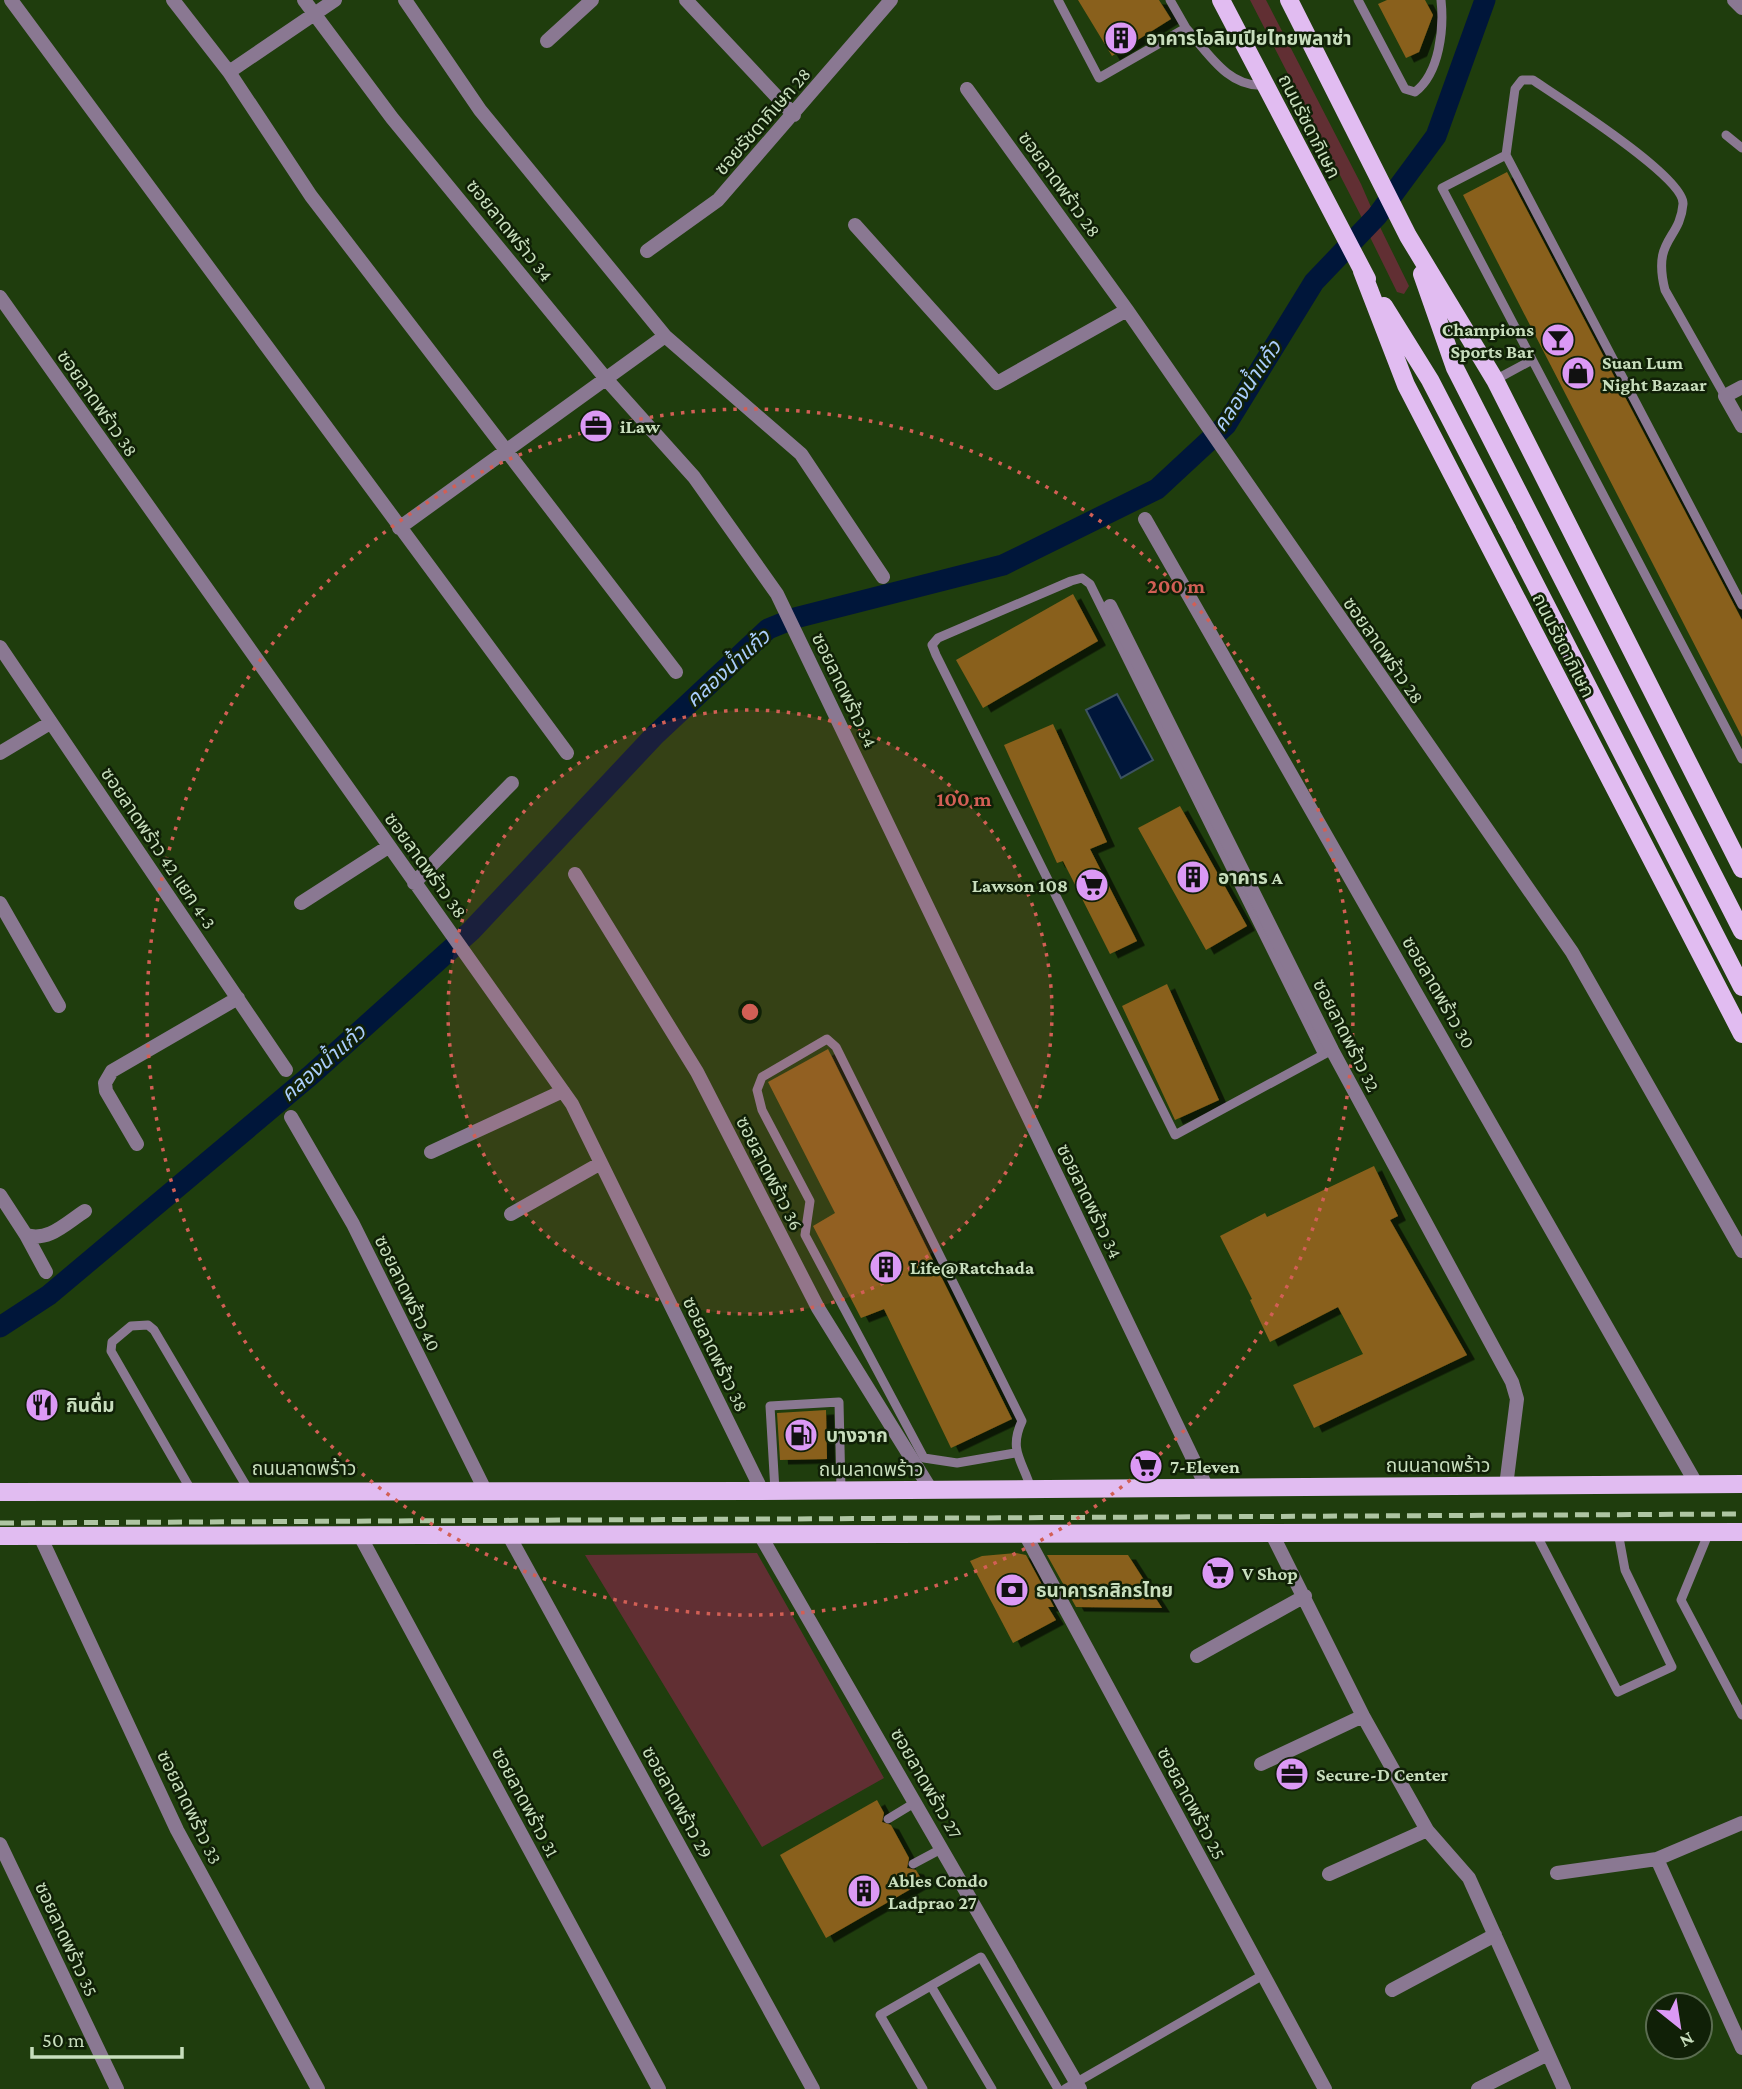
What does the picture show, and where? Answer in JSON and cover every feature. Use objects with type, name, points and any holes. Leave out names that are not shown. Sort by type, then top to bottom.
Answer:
[{"type":"main road","name":"ถนนรัชดาภิเษก","points":[[1221,0],[1358,263],[1430,380],[1742,987]]},
{"type":"main road","name":"ถนนรัชดาภิเษก","points":[[1290,0],[1408,236],[1494,380],[1742,869]]},
{"type":"main road","name":"ถนนรัชดาภิเษก","points":[[1408,236],[1455,368],[1742,931]]},
{"type":"main road","name":"ถนนรัชดาภิเษก","points":[[1358,263],[1406,385],[1742,1034]]},
{"type":"main road","points":[[1711,974],[1736,987],[1742,987]]},
{"type":"main road","name":"ถนนลาดพร้าว","points":[[0,1492],[248,1489],[769,1491],[1742,1484]]},
{"type":"main road","points":[[0,1536],[1742,1532]]},
{"type":"street","points":[[11,0],[567,752]]},
{"type":"street","points":[[173,0],[229,72],[311,196],[676,672]]},
{"type":"street","name":"ซอยลาดพร้าว 34","points":[[304,0],[392,118],[607,380],[694,477],[777,594],[1207,1488]]},
{"type":"street","points":[[229,72],[335,0]]},
{"type":"street","points":[[405,0],[480,110],[665,336],[801,454],[883,576]]},
{"type":"street","points":[[547,41],[592,0]]},
{"type":"street","points":[[686,0],[794,115]]},
{"type":"street","name":"ซอยรัชดาภิเษก 28","points":[[647,251],[718,200],[891,0]]},
{"type":"street","points":[[1734,0],[1742,8]]},
{"type":"street","name":"ซอยลาดพร้าว 28","points":[[967,89],[1205,421],[1572,952],[1742,1251]]},
{"type":"street","points":[[855,225],[997,383],[1127,310]]},
{"type":"street","name":"ซอยลาดพร้าว 38","points":[[0,297],[563,1091],[769,1491]]},
{"type":"street","points":[[399,528],[665,336]]},
{"type":"street","points":[[1742,387],[1725,396],[1742,426]]},
{"type":"street","name":"ซอยลาดพร้าว 30","points":[[1146,519],[1697,1485]]},
{"type":"street","name":"ซอยลาดพร้าว 32","points":[[1110,606],[1327,1053],[1512,1382],[1517,1399],[1506,1486]]},
{"type":"street","name":"ซอยลาดพร้าว 42 แยก 4-3","points":[[0,647],[286,1070]]},
{"type":"street","points":[[0,753],[50,723]]},
{"type":"street","points":[[414,883],[512,783]]},
{"type":"street","points":[[302,904],[388,847]]},
{"type":"street","name":"ซอยลาดพร้าว 36","points":[[575,874],[697,1072],[818,1308],[931,1490]]},
{"type":"street","points":[[0,903],[59,1006]]},
{"type":"street","points":[[137,1144],[106,1091],[105,1083],[112,1071],[238,998]]},
{"type":"street","points":[[431,1152],[563,1091]]},
{"type":"street","name":"ซอยลาดพร้าว 40","points":[[291,1117],[353,1224],[485,1490]]},
{"type":"street","points":[[511,1214],[601,1163]]},
{"type":"street","points":[[0,1195],[47,1272]]},
{"type":"street","points":[[26,1235],[37,1238],[48,1235],[85,1211]]},
{"type":"street","name":"ซอยลาดพร้าว 27","points":[[759,1533],[943,1848],[1074,2087]]},
{"type":"street","name":"ซอยลาดพร้าว 31","points":[[359,1534],[659,2089]]},
{"type":"street","name":"ซอยลาดพร้าว 29","points":[[508,1534],[813,2089]]},
{"type":"street","name":"ซอยลาดพร้าว 25","points":[[1025,1534],[1325,2089]]},
{"type":"street","points":[[1272,1534],[1363,1716],[1427,1830],[1469,1878],[1564,2089]]},
{"type":"street","name":"ซอยลาดพร้าว 33","points":[[40,1536],[177,1830],[318,2089]]},
{"type":"street","points":[[1197,1656],[1305,1596]]},
{"type":"street","points":[[1261,1764],[1363,1716]]},
{"type":"street","points":[[1557,1873],[1657,1859],[1742,1823]]},
{"type":"street","points":[[1329,1874],[1427,1830]]},
{"type":"street","name":"ซอยลาดพร้าว 35","points":[[0,1844],[117,2089]]},
{"type":"street","points":[[1657,1859],[1742,2048]]},
{"type":"street","points":[[1392,1990],[1495,1935]]},
{"type":"street","points":[[1478,2089],[1548,2054]]},
{"type":"lane","points":[[1058,0],[1099,78],[1186,28]]},
{"type":"lane","points":[[1170,0],[1186,28],[1234,81],[1248,86],[1265,85]]},
{"type":"lane","points":[[1358,0],[1405,89],[1415,92],[1424,85],[1437,52],[1443,22],[1441,0]]},
{"type":"lane","points":[[1725,396],[1665,289],[1660,271],[1661,253],[1684,201],[1680,190],[1637,153],[1533,80],[1522,80],[1515,89],[1506,155],[1742,605]]},
{"type":"lane","points":[[1726,135],[1742,148]]},
{"type":"lane","points":[[1506,155],[1442,190],[1742,759]]},
{"type":"lane","points":[[1494,380],[1532,360]]},
{"type":"lane","points":[[1082,578],[1090,584],[1327,1053],[1175,1135],[936,655],[932,645],[938,638],[1071,581],[1082,578]]},
{"type":"lane","points":[[1015,1453],[957,1463],[924,1458],[806,1235],[810,1201],[762,1110],[757,1090],[762,1077],[827,1039],[836,1047],[1022,1422],[1015,1436],[1015,1453],[1025,1467],[1031,1489]]},
{"type":"lane","points":[[191,1490],[111,1351],[112,1342],[131,1326],[148,1325],[155,1330],[248,1489]]},
{"type":"lane","points":[[769,1491],[770,1406],[839,1402],[841,1490]]},
{"type":"lane","points":[[1535,1532],[1618,1692],[1672,1667],[1626,1570],[1618,1532]]},
{"type":"lane","points":[[1709,1532],[1681,1600],[1742,1715]]},
{"type":"lane","points":[[888,1819],[916,1802]]},
{"type":"lane","points":[[913,1864],[943,1848]]},
{"type":"lane","points":[[923,2089],[880,2015],[981,1957],[1058,2089]]},
{"type":"lane","points":[[1074,2087],[1264,1976]]},
{"type":"lane","points":[[931,1986],[992,2089]]},
{"type":"shaded area","points":[[1250,0],[1266,0],[1361,184],[1371,207],[1362,218]]},
{"type":"shaded area","points":[[1379,225],[1409,286],[1404,294],[1397,292],[1369,235]]},
{"type":"shaded area","points":[[757,1553],[884,1778],[762,1847],[585,1555]]},
{"type":"water","points":[[1117,694],[1153,760],[1121,778],[1086,710]]},
{"type":"building","name":"อาคารโอลิมเปียไทยพลาซ่า","points":[[1078,0],[1159,0],[1171,19],[1112,56]]},
{"type":"building","points":[[1387,0],[1425,0],[1433,15],[1419,52],[1406,58],[1378,4]]},
{"type":"building","points":[[1507,172],[1742,620],[1742,737],[1463,195]]},
{"type":"building","points":[[1073,594],[1098,641],[983,708],[956,660]]},
{"type":"building","points":[[1053,724],[1107,842],[1090,849],[1137,941],[1110,954],[1063,861],[1057,863],[1004,745]]},
{"type":"building","name":"อาคาร A","points":[[1180,806],[1247,926],[1206,950],[1138,828]]},
{"type":"building","points":[[1167,984],[1219,1100],[1175,1120],[1122,1006]]},
{"type":"building","name":"Life@Ratchada","points":[[828,1049],[1012,1419],[951,1448],[884,1309],[861,1318],[813,1226],[835,1213],[768,1082]]},
{"type":"building","points":[[1374,1166],[1398,1216],[1390,1220],[1467,1355],[1314,1428],[1293,1385],[1363,1354],[1338,1307],[1270,1342],[1220,1236],[1265,1213],[1267,1217]]},
{"type":"building","name":"บางจาก","points":[[826,1410],[827,1459],[780,1460],[777,1413]]},
{"type":"building","name":"ธนาคารกสิกรไทย","points":[[1016,1553],[1026,1555],[1054,1607],[1048,1607],[1056,1620],[1013,1643],[970,1561],[982,1556]]},
{"type":"building","points":[[1047,1555],[1128,1555],[1162,1608],[1076,1607]]},
{"type":"building","points":[[877,1800],[884,1813],[882,1822],[891,1825],[909,1858],[907,1868],[916,1870],[923,1882],[826,1938],[780,1855]]},
{"type":"waterway","name":"คลองน้ำแก้ว","points":[[0,1327],[49,1295],[311,1075],[471,931],[655,735],[768,629],[795,618],[1003,565],[1157,489],[1226,425],[1314,282],[1377,216],[1436,136],[1485,0]]},
{"type":"railway","points":[[0,1523],[1742,1514]]},
{"type":"place","name":"อาคารโอลิมเปียไทยพลาซ่า","points":[[1121,38]]},
{"type":"place","name":"Champions Sports Bar","points":[[1558,340]]},
{"type":"place","name":"Suan Lum Night Bazaar","points":[[1578,373]]},
{"type":"place","name":"iLaw","points":[[596,426]]},
{"type":"place","name":"อาคาร A","points":[[1193,877]]},
{"type":"place","name":"Lawson 108","points":[[1092,885]]},
{"type":"place","name":"Life@Ratchada","points":[[886,1267]]},
{"type":"place","name":"กินดื่ม","points":[[42,1405]]},
{"type":"place","name":"บางจาก","points":[[801,1435]]},
{"type":"place","name":"7-Eleven","points":[[1146,1466]]},
{"type":"place","name":"V Shop","points":[[1218,1573]]},
{"type":"place","name":"ธนาคารกสิกรไทย","points":[[1012,1590]]},
{"type":"place","name":"Secure-D Center","points":[[1292,1774]]},
{"type":"place","name":"Ables Condo Ladprao 27","points":[[864,1891]]}]
